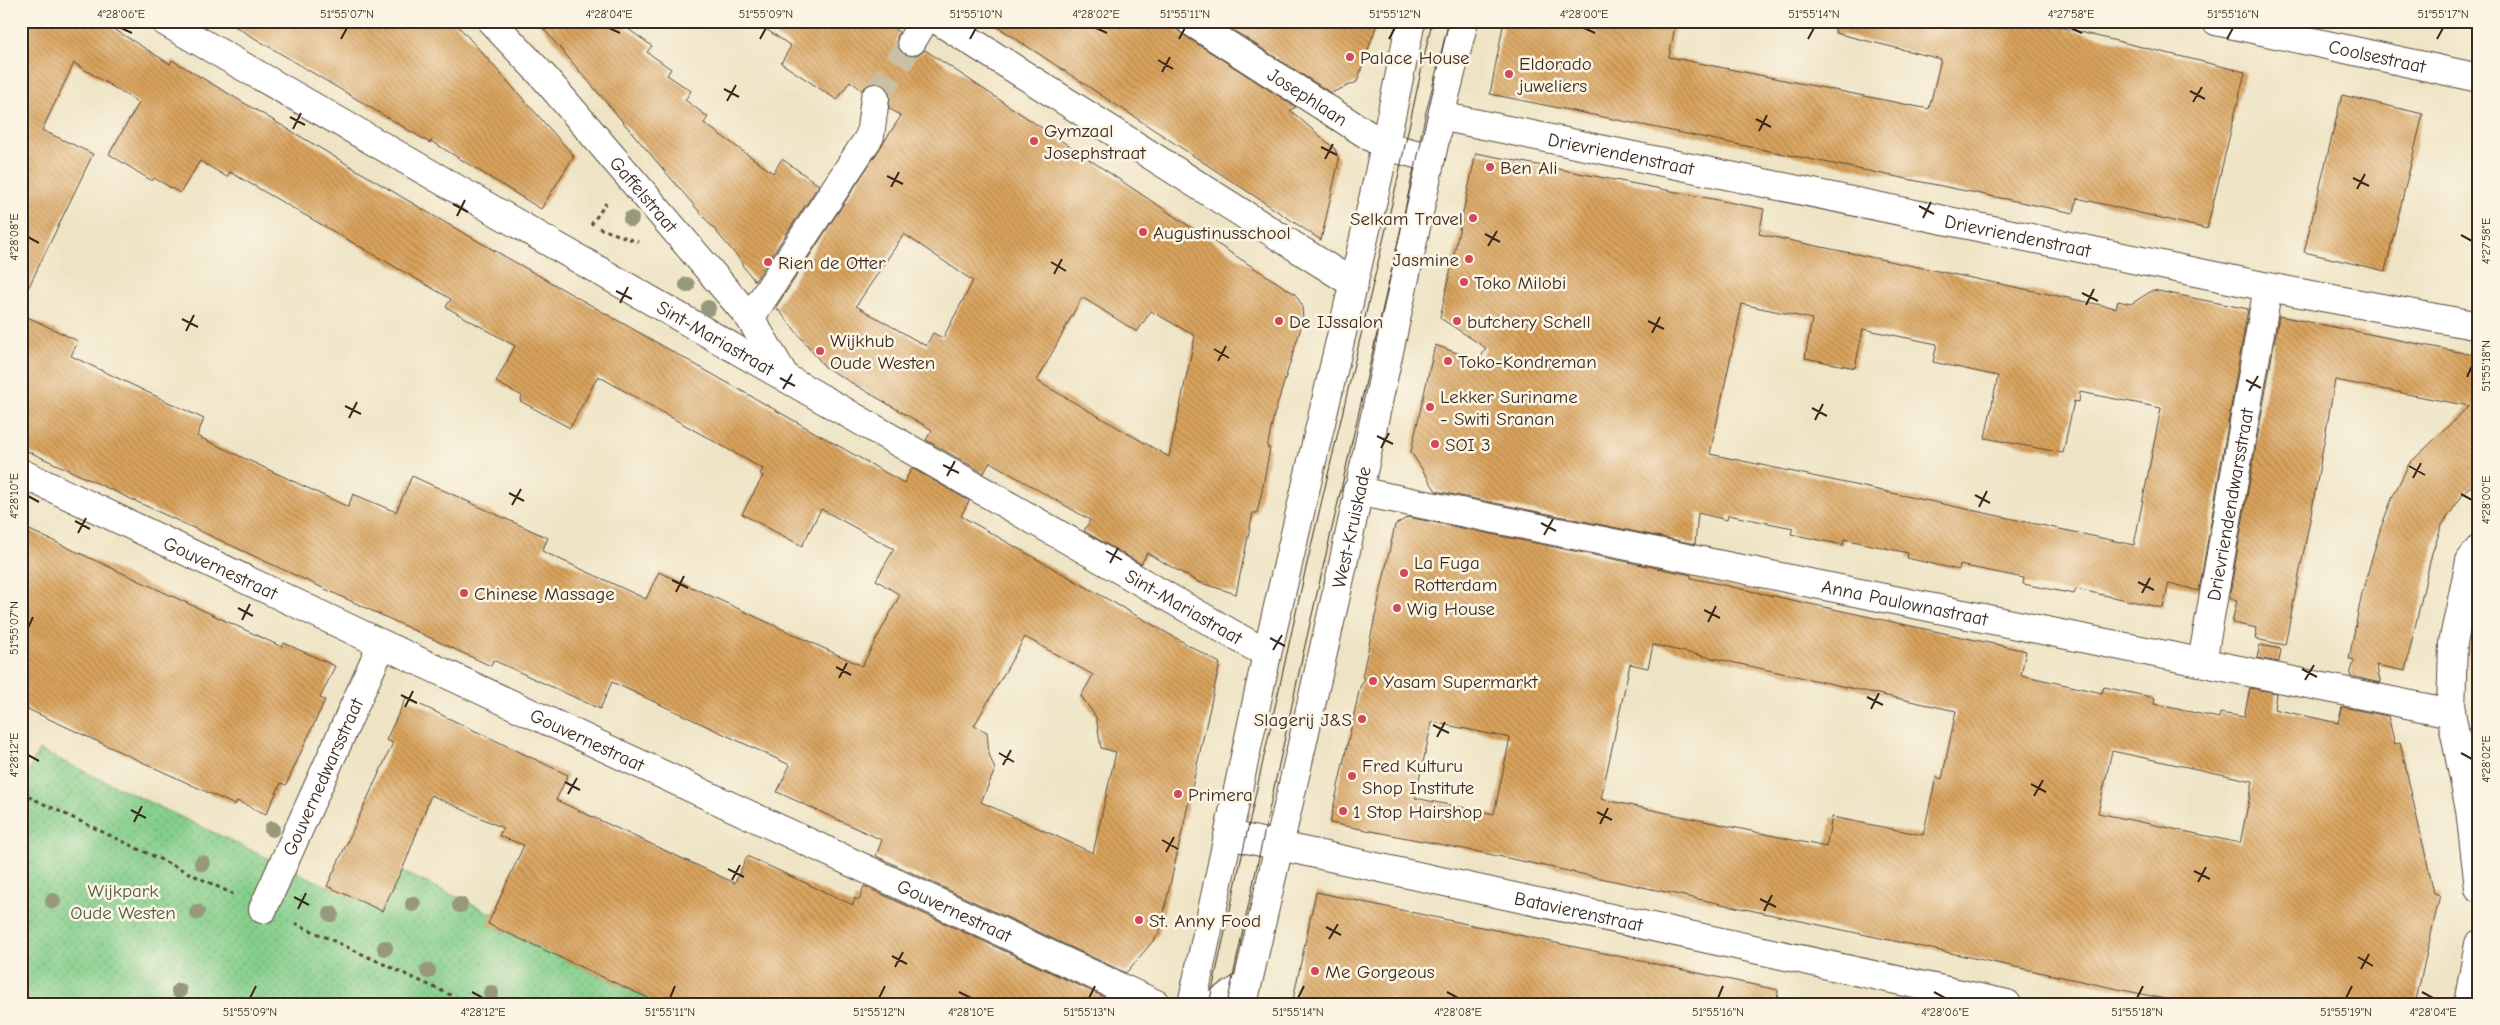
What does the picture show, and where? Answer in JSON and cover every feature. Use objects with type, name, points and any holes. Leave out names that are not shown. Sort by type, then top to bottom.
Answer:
[{"type":"street","name":"Sint-Mariastraat","points":[[164,21],[1267,654]]},
{"type":"street","name":"Gaffelstraat","points":[[491,21],[544,77],[750,318],[784,377]]},
{"type":"street","points":[[939,21],[1354,284]]},
{"type":"street","name":"Josephlaan","points":[[1190,21],[1385,146],[1431,158]]},
{"type":"street","points":[[1192,1004],[1267,654],[1354,284],[1411,21]]},
{"type":"street","name":"West-Kruiskade","points":[[1245,994],[1280,846],[1440,116],[1464,21]]},
{"type":"street","name":"Coolsestraat","points":[[2216,21],[2479,78]]},
{"type":"street","points":[[750,318],[870,136],[874,98]]},
{"type":"street","name":"Drievriendenstraat","points":[[1440,116],[2268,287],[2479,326]]},
{"type":"street","name":"Drievriendendwarsstraat","points":[[2202,662],[2268,287]]},
{"type":"street","name":"Gouvernestraat","points":[[21,473],[382,644],[1156,1004]]},
{"type":"street","name":"Anna Paulownastraat","points":[[1358,491],[2451,713]]},
{"type":"street","points":[[2479,549],[2470,561],[2453,643],[2451,713],[2470,810],[2479,888]]},
{"type":"street","name":"Gouvernedwarsstraat","points":[[263,909],[382,644]]},
{"type":"street","name":"Batavierenstraat","points":[[1229,835],[1926,996],[2007,1004]]},
{"type":"street","points":[[2468,1004],[2479,944]]},
{"type":"street","points":[[1215,1004],[1245,994]]},
{"type":"path","points":[[21,793],[263,909],[470,1004]]},
{"type":"green space","name":"Wijkpark Oude Westen","points":[[39,750],[327,886],[401,871],[493,914],[488,924],[661,1004],[21,1004],[21,773],[29,771]]},
{"type":"building","points":[[21,21],[101,21],[170,64],[172,60],[439,219],[904,483],[912,468],[969,501],[961,516],[1220,663],[1159,934],[1126,973],[876,856],[882,840],[777,792],[790,765],[612,682],[600,709],[493,660],[491,666],[21,448],[21,314],[78,341],[71,356],[204,419],[197,436],[348,507],[353,494],[396,512],[412,476],[548,538],[542,551],[646,599],[659,572],[862,666],[900,595],[876,580],[894,549],[821,509],[802,546],[742,514],[763,476],[760,474],[763,469],[598,376],[570,428],[520,401],[522,396],[496,382],[515,346],[446,307],[451,299],[230,172],[227,177],[200,161],[180,193],[154,178],[152,181],[109,154],[139,103],[74,63],[42,130],[93,154],[21,303]],"holes":[[[1025,637],[1093,675],[1081,696],[1096,717],[1101,748],[1116,752],[1093,853],[981,802],[995,770],[989,754],[987,732],[974,726]]]},
{"type":"building","points":[[226,21],[450,21],[460,28],[574,156],[541,209],[431,141],[430,143]]},
{"type":"building","points":[[537,21],[617,21],[652,46],[647,52],[671,69],[667,75],[691,91],[685,100],[708,117],[704,123],[773,173],[782,159],[819,185],[755,281],[742,265],[743,263]]},
{"type":"building","points":[[754,21],[882,21],[899,32],[896,41],[899,49],[904,54],[912,57],[925,50],[1183,222],[1295,294],[1302,305],[1303,321],[1274,415],[1267,448],[1270,448],[1262,491],[1257,513],[1253,513],[1236,594],[1198,582],[1147,553],[1141,564],[1084,531],[1090,520],[990,462],[984,473],[926,440],[932,430],[825,367],[776,307],[901,116],[889,108],[889,92],[885,86],[878,83],[869,84],[862,90],[850,81],[837,100],[781,63],[791,46]],"holes":[[[904,234],[973,281],[943,338],[933,333],[926,346],[856,306]],[[1082,297],[1137,332],[1151,311],[1195,336],[1169,457],[1037,381]]]},
{"type":"building","points":[[989,21],[1175,21],[1176,29],[1182,34],[1296,107],[1290,110],[1335,149],[1339,160],[1321,240]]},
{"type":"building","points":[[1219,21],[1378,21],[1357,82],[1331,93]]},
{"type":"building","points":[[1504,21],[1676,21],[1669,57],[1929,109],[1941,59],[1835,33],[1836,21],[2034,21],[2245,72],[2207,229],[2077,198],[2074,213],[1490,94]]},
{"type":"building","points":[[2342,95],[2423,114],[2385,271],[2304,252]]},
{"type":"building","points":[[1476,153],[1764,209],[1759,234],[2116,308],[2118,301],[2131,304],[2153,290],[2248,309],[2199,591],[2169,583],[2163,608],[2076,589],[2074,594],[2023,584],[2024,578],[1960,565],[1959,570],[1907,558],[1908,553],[1844,539],[1843,545],[1791,534],[1793,528],[1728,515],[1727,520],[1698,513],[1695,544],[1436,491],[1411,452],[1435,345],[1479,361],[1486,348],[1440,318]],"holes":[[[1742,304],[1812,319],[1805,358],[1855,368],[1863,329],[1937,344],[1933,362],[1998,376],[1985,438],[2063,453],[2074,401],[2079,402],[2080,392],[2161,408],[2134,545],[1710,454]]]},
{"type":"building","points":[[2279,316],[2479,356],[2479,479],[2464,493],[2442,525],[2432,553],[2405,671],[2376,665],[2381,683],[2350,676],[2354,660],[2349,659],[2362,593],[2380,530],[2393,496],[2409,464],[2469,406],[2335,380],[2285,645],[2255,639],[2257,628],[2232,623],[2237,600],[2229,598]]},
{"type":"building","points":[[1408,517],[1691,575],[1691,578],[2026,651],[2021,675],[2102,693],[2104,687],[2155,698],[2154,704],[2219,718],[2220,713],[2244,717],[2250,688],[2276,693],[2274,709],[2338,723],[2342,707],[2388,716],[2395,744],[2400,743],[2434,893],[2440,895],[2415,1004],[2188,1004],[1479,852],[1330,823],[1360,687],[1365,678],[1362,677],[1395,525]],"holes":[[[1653,645],[1956,711],[1942,779],[1936,777],[1923,835],[1832,817],[1826,847],[1601,799],[1630,664],[1648,668]],[[1432,722],[1510,738],[1494,814],[1415,798]],[[2112,751],[2253,781],[2240,843],[2098,813]]]},
{"type":"building","points":[[21,526],[282,647],[284,643],[335,666],[320,698],[325,700],[286,785],[281,783],[266,814],[237,801],[235,805],[21,706]]},
{"type":"building","points":[[2260,645],[2281,649],[2279,662],[2257,658]]},
{"type":"building","points":[[406,698],[568,775],[556,800],[735,883],[747,856],[853,905],[855,898],[859,900],[864,886],[1104,997],[1099,1004],[661,1004],[488,924],[524,845],[499,836],[503,828],[431,795],[406,861],[382,911],[327,886],[393,743],[386,740]]},
{"type":"building","points":[[1316,892],[1778,990],[1777,1004],[1292,1004]]},
{"type":"tunnel","points":[[875,98],[912,41]]},
{"type":"tram line","points":[[1209,1004],[1305,572],[1397,182],[1432,21]]},
{"type":"tram line","points":[[1227,1004],[1303,654],[1449,21]]},
{"type":"place","name":"Palace House","points":[[1350,57]]},
{"type":"place","name":"Eldorado juweliers","points":[[1509,74]]},
{"type":"place","name":"Gymzaal Josephstraat","points":[[1034,141]]},
{"type":"place","name":"Ben Ali","points":[[1490,167]]},
{"type":"place","name":"Selkam Travel","points":[[1473,218]]},
{"type":"place","name":"Augustinusschool","points":[[1143,232]]},
{"type":"place","name":"Jasmine","points":[[1469,259]]},
{"type":"place","name":"Rien de Otter","points":[[768,262]]},
{"type":"place","name":"Toko Milobi","points":[[1464,282]]},
{"type":"place","name":"De IJssalon","points":[[1279,321]]},
{"type":"place","name":"butchery Schell","points":[[1457,321]]},
{"type":"place","name":"Wijkhub Oude Westen","points":[[820,351]]},
{"type":"place","name":"Toko-Kondreman","points":[[1448,361]]},
{"type":"place","name":"Lekker Suriname - Switi Sranan","points":[[1430,407]]},
{"type":"place","name":"SOI 3","points":[[1435,444]]},
{"type":"place","name":"La Fuga Rotterdam","points":[[1404,573]]},
{"type":"place","name":"Chinese Massage","points":[[464,593]]},
{"type":"place","name":"Wig House","points":[[1397,608]]},
{"type":"place","name":"Yasam Supermarkt","points":[[1373,681]]},
{"type":"place","name":"Slagerij J&S","points":[[1362,719]]},
{"type":"place","name":"Fred Kulturu Shop Institute","points":[[1352,776]]},
{"type":"place","name":"Primera","points":[[1178,794]]},
{"type":"place","name":"1 Stop Hairshop","points":[[1343,811]]},
{"type":"place","name":"St. Anny Food","points":[[1139,920]]},
{"type":"place","name":"Me Gorgeous","points":[[1315,971]]}]
